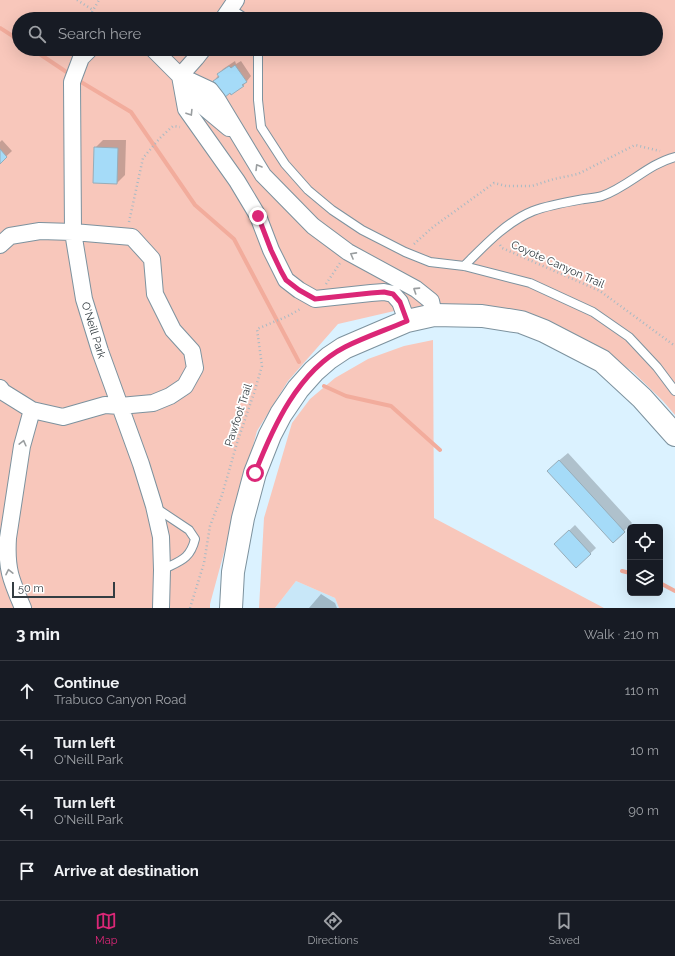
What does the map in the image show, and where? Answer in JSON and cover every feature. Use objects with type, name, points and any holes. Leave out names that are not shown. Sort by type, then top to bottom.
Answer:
[{"type":"main road","points":[[230,608],[233,572],[243,518],[255,473],[270,435],[281,414],[298,389],[314,371],[329,358],[344,348],[400,324],[434,315],[482,316],[521,322],[544,331],[602,361],[642,398],[675,435]]},
{"type":"street","name":"O'Neill Park","points":[[83,56],[72,82],[73,232],[84,299],[100,352],[142,464],[154,506],[160,537],[162,570],[161,608]]},
{"type":"street","points":[[160,56],[180,76],[210,90],[263,175],[313,226],[348,252],[431,300],[434,315]]},
{"type":"street","points":[[180,76],[198,56]]},
{"type":"street","points":[[180,76],[186,108],[237,181],[258,216],[271,250],[286,280],[299,290],[315,299],[378,292],[393,294],[400,302],[400,324]]},
{"type":"street","points":[[0,245],[10,236],[40,231],[132,237],[152,258],[155,294],[173,330],[192,351],[195,368],[185,386],[170,396],[153,402],[120,406],[105,405],[63,417],[32,410],[2,392],[0,388]]},
{"type":"street","points":[[378,292],[387,274]]},
{"type":"street","points":[[23,608],[8,569],[7,553],[22,446],[32,410]]},
{"type":"lane","points":[[258,56],[258,100],[261,127],[285,164],[308,190],[332,210],[362,230],[405,252],[430,262],[464,266],[530,282],[593,312],[629,337],[657,367],[675,391]]},
{"type":"lane","points":[[464,266],[493,238],[516,220],[533,211],[602,196],[618,188],[646,170],[674,157]]},
{"type":"lane","points":[[154,506],[189,530],[195,539],[193,549],[185,558],[162,570]]},
{"type":"path","points":[[77,0],[93,10],[98,0]]},
{"type":"path","points":[[126,237],[143,158],[160,138],[173,126],[186,127],[192,116]]},
{"type":"path","points":[[405,252],[433,228],[494,183],[506,186],[532,186],[554,179],[578,174],[635,144],[660,151],[674,157]]},
{"type":"path","name":"Coyote Canyon Trail","points":[[493,238],[502,248],[600,291],[675,346]]},
{"type":"path","name":"Pawfoot Trail","points":[[190,608],[204,563],[210,526],[222,495],[262,366],[257,329],[288,316],[315,299],[339,264]]},
{"type":"shaded area","points":[[0,0],[675,0],[675,415],[633,372],[595,345],[551,323],[465,306],[403,309],[338,324],[288,381],[257,431],[210,608],[0,608]]},
{"type":"shaded area","points":[[433,340],[434,518],[604,608],[339,608],[335,598],[296,581],[275,608],[259,608],[264,518],[292,423],[310,399],[335,378],[368,359],[404,346]]},
{"type":"shaded area","points":[[296,581],[335,598],[339,608],[275,608]]},
{"type":"building","points":[[235,65],[247,82],[242,85],[244,86],[231,95],[230,93],[224,98],[213,81],[219,77],[217,74],[229,66],[231,68]]},
{"type":"building","points":[[94,147],[118,148],[117,184],[93,183]]},
{"type":"building","points":[[0,149],[7,157],[0,164]]},
{"type":"building","points":[[559,460],[625,532],[613,543],[547,471]]},
{"type":"building","points":[[569,530],[591,554],[576,568],[554,544]]},
{"type":"waterway","points":[[0,28],[12,36]]},
{"type":"waterway","points":[[42,56],[71,75]]},
{"type":"waterway","points":[[76,79],[131,112],[195,205],[234,239],[299,362]]},
{"type":"waterway","points":[[324,386],[346,396],[391,406],[440,450]]},
{"type":"waterway","points":[[622,571],[627,572]]},
{"type":"waterway","points":[[663,585],[675,591]]},
{"type":"route","points":[[255,473],[270,435],[281,414],[298,389],[314,371],[344,348],[407,321],[400,302],[393,294],[384,292],[315,299],[299,290],[286,280],[281,271],[258,216]]}]
